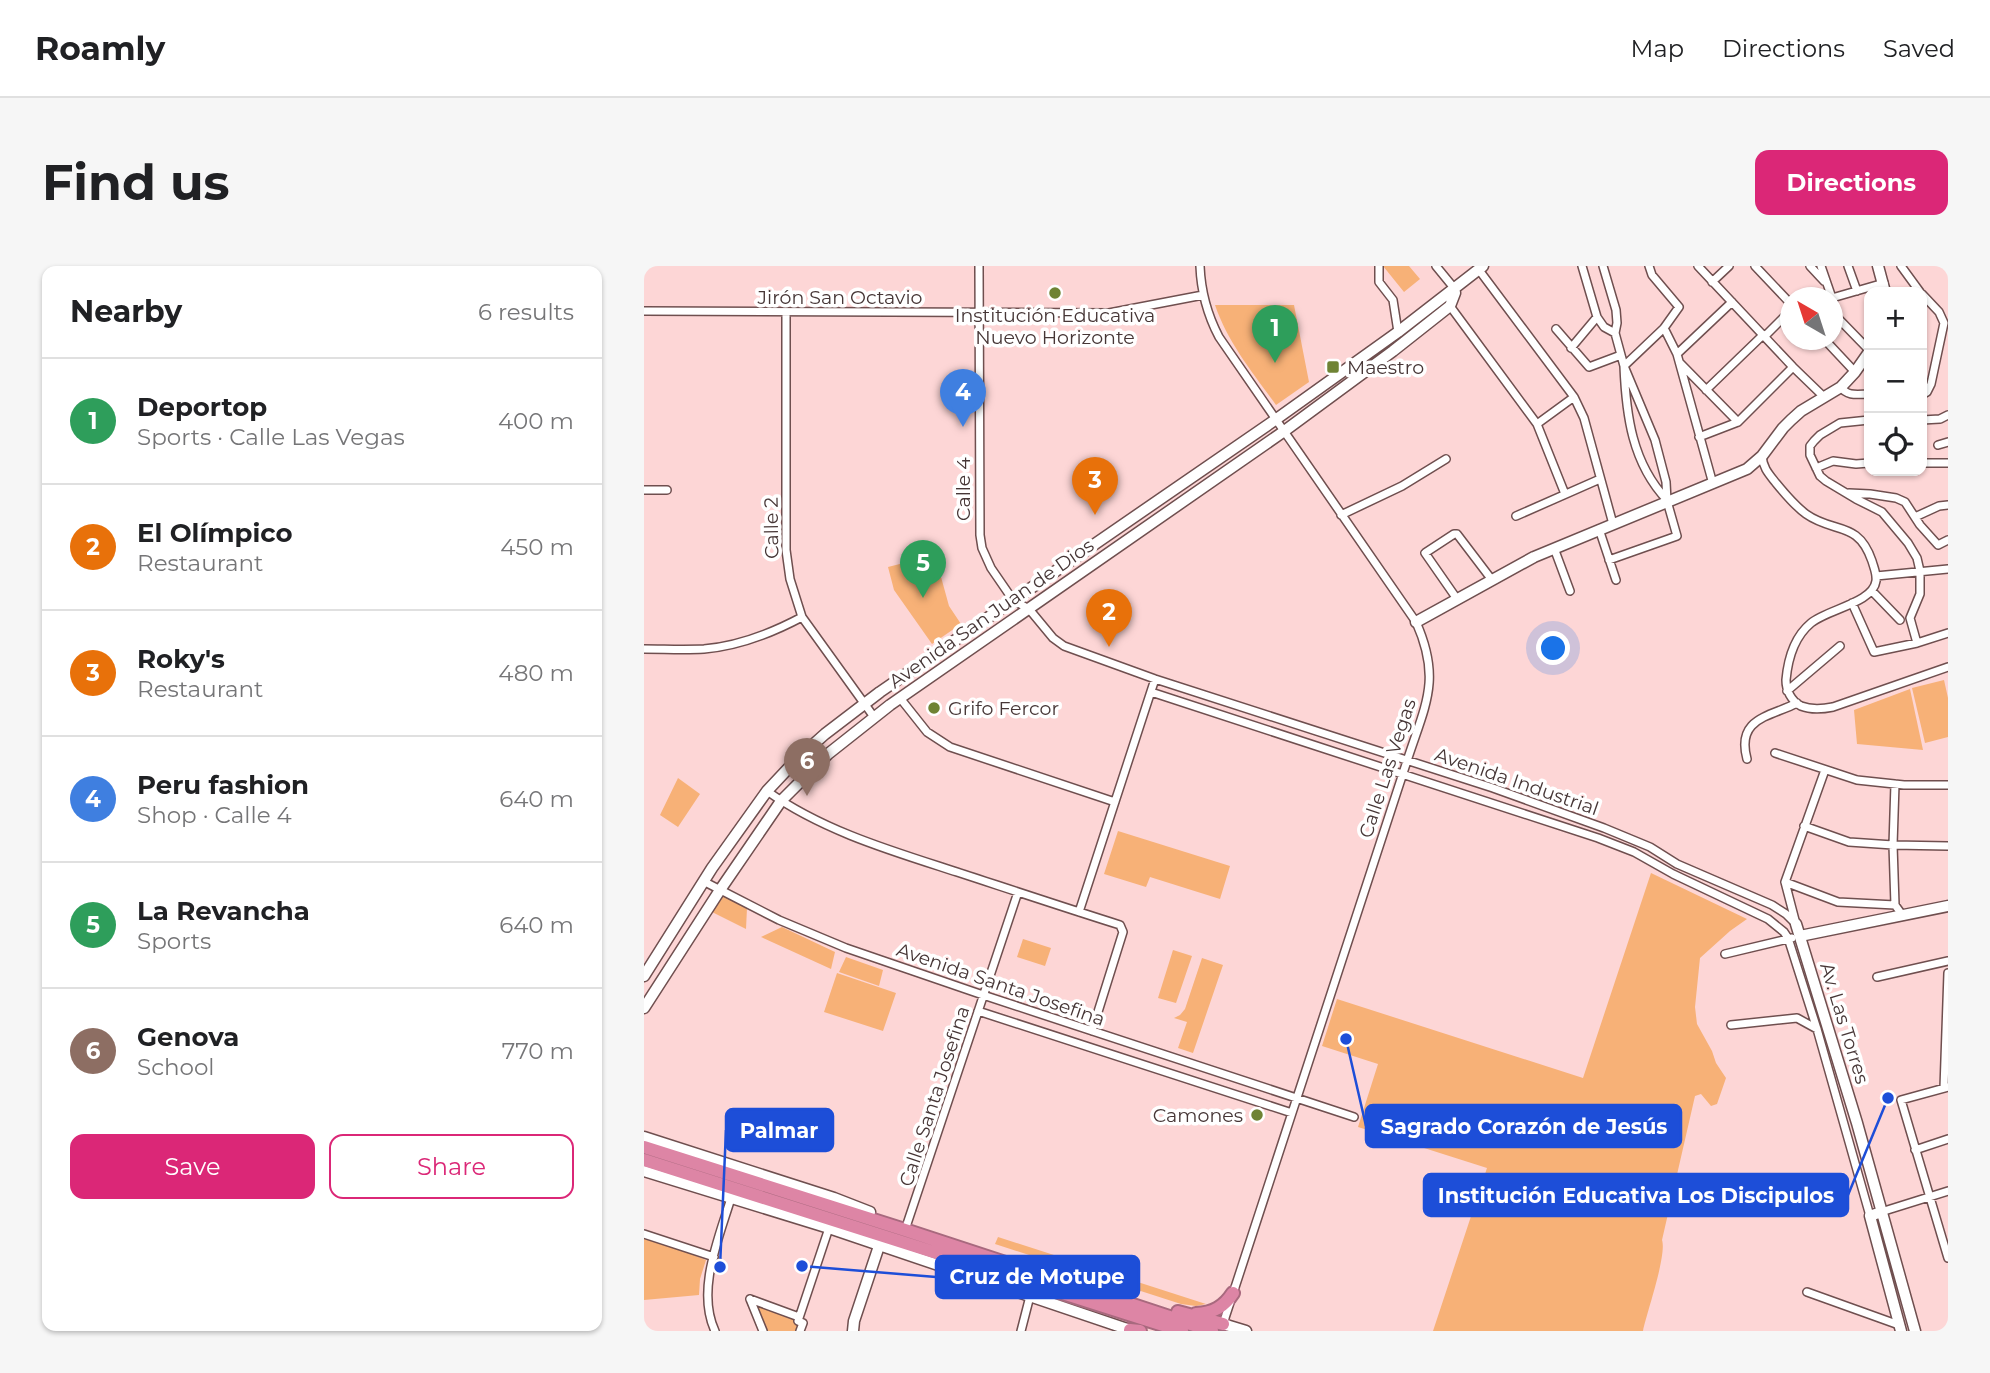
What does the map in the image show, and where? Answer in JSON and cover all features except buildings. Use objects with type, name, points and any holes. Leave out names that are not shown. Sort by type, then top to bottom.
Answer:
[{"type":"highway","points":[[644,1147],[1212,1331]]},
{"type":"highway","points":[[644,1160],[1182,1331]]},
{"type":"highway","points":[[870,1212],[900,1228]]},
{"type":"highway","points":[[1185,1314],[1214,1311],[1223,1306],[1233,1293]]},
{"type":"highway","points":[[1105,1297],[1223,1324]]},
{"type":"main road","points":[[1880,266],[1884,287]]},
{"type":"main road","name":"Avenida San Juan de Dios","points":[[644,976],[736,832],[767,791],[818,740],[880,692],[1275,420],[1398,332],[1481,268]]},
{"type":"main road","points":[[1450,306],[1454,288]]},
{"type":"main road","name":"Avenida San Juan de Dios","points":[[644,1008],[781,801],[828,754],[890,705],[1283,432],[1450,306]]},
{"type":"main road","points":[[1416,622],[1534,556],[1738,474],[1762,456],[1783,428],[1801,411],[1841,387],[1864,358]]},
{"type":"main road","points":[[880,692],[890,705]]},
{"type":"main road","points":[[1800,936],[1948,906]]},
{"type":"main road","name":"Av. Las Torres","points":[[1796,924],[1918,1330]]},
{"type":"main road","points":[[644,1137],[870,1212]]},
{"type":"main road","points":[[644,1171],[829,1228],[1133,1331]]},
{"type":"main road","points":[[1870,1216],[1881,1212]]},
{"type":"main road","name":"Av. Las Torres","points":[[1870,1216],[1900,1328]]},
{"type":"main road","points":[[853,1331],[879,1246]]},
{"type":"main road","points":[[1223,1324],[1246,1331]]},
{"type":"main road","points":[[1900,1328],[1918,1330]]},
{"type":"street","name":"Calle 4","points":[[979,266],[979,535],[990,568],[1013,600],[1029,609]]},
{"type":"street","name":"Calle Las Vegas","points":[[1200,266],[1203,295],[1209,316],[1224,346],[1416,622],[1429,658],[1430,689],[1223,1324]]},
{"type":"street","points":[[1379,266],[1379,282],[1393,300],[1398,332]]},
{"type":"street","points":[[1436,266],[1454,288]]},
{"type":"street","points":[[1582,266],[1597,317],[1604,327],[1615,333]]},
{"type":"street","points":[[1603,266],[1616,310],[1615,333],[1623,366],[1629,425],[1646,472],[1667,501]]},
{"type":"street","points":[[1623,366],[1664,328],[1679,307],[1652,275],[1649,266]]},
{"type":"street","points":[[1698,266],[1824,397]]},
{"type":"street","points":[[1713,282],[1729,266]]},
{"type":"street","points":[[1755,266],[1780,292]]},
{"type":"street","points":[[1810,266],[1827,284]]},
{"type":"street","points":[[1821,266],[1828,287]]},
{"type":"street","points":[[1848,266],[1857,291]]},
{"type":"street","points":[[1901,266],[1917,287]]},
{"type":"street","points":[[1481,268],[1574,397],[1584,418],[1613,524]]},
{"type":"street","points":[[1843,295],[1864,290]]},
{"type":"street","name":"Jirón San Octavio","points":[[644,311],[1109,313],[1203,295]]},
{"type":"street","points":[[1927,298],[1944,313],[1944,323],[1927,386]]},
{"type":"street","points":[[1678,358],[1732,302]]},
{"type":"street","points":[[1450,306],[1537,424],[1565,494]]},
{"type":"street","name":"Calle 2","points":[[786,313],[786,550],[790,579],[802,617],[874,717]]},
{"type":"street","points":[[1571,348],[1597,317]]},
{"type":"street","points":[[1706,390],[1780,321]]},
{"type":"street","points":[[1843,324],[1868,350]]},
{"type":"street","points":[[1664,328],[1678,358],[1713,484]]},
{"type":"street","points":[[1556,329],[1589,368],[1621,355]]},
{"type":"street","points":[[1834,350],[1855,372]]},
{"type":"street","points":[[1678,358],[1738,422]]},
{"type":"street","points":[[1609,561],[1677,536],[1655,440],[1623,366]]},
{"type":"street","points":[[1699,437],[1738,422],[1793,367]]},
{"type":"street","points":[[1841,387],[1849,394],[1864,394]]},
{"type":"street","points":[[1537,424],[1574,397]]},
{"type":"street","points":[[1927,420],[1940,419],[1948,415]]},
{"type":"street","points":[[1864,421],[1840,424],[1820,435],[1810,446],[1810,455],[1826,481],[1882,512],[1908,542],[1917,558],[1920,571],[1920,594],[1910,618],[1917,643]]},
{"type":"street","points":[[1938,445],[1948,442]]},
{"type":"street","points":[[1762,456],[1766,471],[1797,506],[1819,521],[1842,527],[1860,538],[1867,549],[1876,576],[1868,596],[1825,614],[1801,633],[1789,659],[1787,691],[1797,703],[1811,708],[1833,707],[1948,667]]},
{"type":"street","points":[[1341,515],[1406,484],[1446,459]]},
{"type":"street","points":[[1816,468],[1833,461],[1864,463]]},
{"type":"street","points":[[1927,463],[1948,463]]},
{"type":"street","points":[[1516,516],[1600,480]]},
{"type":"street","points":[[644,490],[667,490]]},
{"type":"street","points":[[1848,493],[1896,498],[1905,502],[1920,525],[1938,545],[1948,540]]},
{"type":"street","points":[[1915,517],[1939,506],[1948,505]]},
{"type":"street","points":[[1599,530],[1616,580]]},
{"type":"street","points":[[1457,599],[1425,553],[1454,534],[1492,580]]},
{"type":"street","points":[[1555,548],[1570,591]]},
{"type":"street","points":[[1876,576],[1948,569]]},
{"type":"street","points":[[1872,591],[1900,620]]},
{"type":"street","points":[[1852,603],[1874,652],[1948,633]]},
{"type":"street","name":"Avenida Industrial","points":[[1029,609],[1053,639],[1064,646],[1155,679],[1493,788],[1604,828],[1650,847],[1677,864],[1772,905],[1796,924]]},
{"type":"street","points":[[644,649],[704,649],[727,645],[764,635],[802,617]]},
{"type":"street","points":[[1787,691],[1840,646]]},
{"type":"street","points":[[1079,912],[1155,679]]},
{"type":"street","points":[[1151,692],[1598,838],[1634,852],[1673,874],[1768,919],[1788,938]]},
{"type":"street","points":[[900,698],[927,732],[950,747],[1115,802]]},
{"type":"street","points":[[1747,759],[1744,741],[1746,733],[1762,718],[1797,703]]},
{"type":"street","points":[[1775,753],[1857,780],[1948,785]]},
{"type":"street","points":[[1796,924],[1784,882],[1825,770]]},
{"type":"street","points":[[1895,784],[1895,905],[1903,916]]},
{"type":"street","points":[[767,791],[830,827],[911,857],[1120,925],[1123,932],[1092,1031]]},
{"type":"street","points":[[1804,826],[1846,841],[1948,846]]},
{"type":"street","name":"Avenida Santa Josefina","points":[[703,881],[779,920],[846,948],[1354,1117]]},
{"type":"street","points":[[1784,882],[1838,902],[1895,905]]},
{"type":"street","name":"Calle Santa Josefina","points":[[900,1228],[1018,892]]},
{"type":"street","points":[[1725,954],[1800,936]]},
{"type":"street","name":"Av. Las Torres","points":[[1788,938],[1870,1216]]},
{"type":"street","points":[[1877,977],[1948,961]]},
{"type":"street","points":[[1948,973],[1946,1088],[1901,1100],[1948,1258]]},
{"type":"street","name":"Avenida Santa Josefina","points":[[978,1011],[1292,1113]]},
{"type":"street","points":[[1731,1025],[1797,1018],[1817,1029]]},
{"type":"street","points":[[1915,1150],[1948,1139]]},
{"type":"street","points":[[1881,1212],[1948,1191]]},
{"type":"street","points":[[715,1331],[707,1292],[731,1198]]},
{"type":"street","points":[[798,1319],[829,1228]]},
{"type":"street","points":[[644,1234],[714,1257]]},
{"type":"street","points":[[1807,1292],[1900,1328]]},
{"type":"street","points":[[1021,1331],[1030,1296]]},
{"type":"street","points":[[763,1331],[750,1299],[798,1319],[803,1323],[800,1331]]},
{"type":"shaded area","points":[[1383,266],[1409,266],[1420,279],[1404,292]]},
{"type":"shaded area","points":[[1215,305],[1294,305],[1309,382],[1276,405],[1234,345]]},
{"type":"shaded area","points":[[935,555],[949,606],[961,624],[932,644],[894,590],[888,567]]},
{"type":"shaded area","points":[[1944,680],[1948,698],[1948,737],[1925,743],[1912,688]]},
{"type":"shaded area","points":[[1910,689],[1923,750],[1857,744],[1854,710]]},
{"type":"shaded area","points":[[678,778],[700,794],[678,827],[660,815]]},
{"type":"shaded area","points":[[1118,831],[1230,866],[1220,899],[1150,877],[1146,887],[1104,874]]},
{"type":"shaded area","points":[[1651,873],[1747,919],[1700,958],[1695,1007],[1697,1024],[1726,1078],[1717,1104],[1711,1106],[1701,1094],[1695,1096],[1662,1240],[1662,1258],[1643,1331],[1433,1331],[1487,1168],[1358,1127],[1378,1064],[1322,1046],[1337,999],[1583,1078]]},
{"type":"shaded area","points":[[721,895],[747,908],[746,929],[712,912]]},
{"type":"shaded area","points":[[782,927],[835,952],[831,969],[761,937]]},
{"type":"shaded area","points":[[1023,939],[1051,948],[1045,966],[1017,957]]},
{"type":"shaded area","points":[[1173,950],[1192,956],[1176,1003],[1158,998]]},
{"type":"shaded area","points":[[846,957],[883,970],[879,986],[839,972]]},
{"type":"shaded area","points":[[1202,958],[1223,965],[1193,1053],[1178,1048],[1187,1022],[1174,1018],[1185,1009]]},
{"type":"shaded area","points":[[837,973],[896,993],[883,1031],[824,1012]]},
{"type":"shaded area","points":[[998,1237],[1206,1304],[1181,1304],[995,1244]]},
{"type":"shaded area","points":[[644,1239],[666,1244],[706,1260],[700,1279],[699,1295],[644,1300]]},
{"type":"shaded area","points":[[750,1300],[798,1317],[802,1323],[800,1331],[764,1331]]},
{"type":"place","name":"Institución Educativa Nuevo Horizonte","points":[[1055,293]]},
{"type":"place","name":"Deportop","points":[[1275,363]]},
{"type":"place","name":"Maestro","points":[[1333,367]]},
{"type":"place","name":"Peru fashion","points":[[963,427]]},
{"type":"place","name":"Roky's","points":[[1095,515]]},
{"type":"place","name":"La Revancha","points":[[923,598]]},
{"type":"place","name":"El Olímpico","points":[[1109,647]]},
{"type":"place","name":"Grifo Fercor","points":[[934,708]]},
{"type":"place","name":"Genova","points":[[807,796]]},
{"type":"place","name":"Sagrado Corazón de Jesús","points":[[1346,1039]]},
{"type":"place","name":"Institución Educativa Los Discipulos","points":[[1888,1098]]},
{"type":"place","name":"Camones","points":[[1257,1115]]},
{"type":"place","name":"Cruz de Motupe","points":[[802,1266]]},
{"type":"place","name":"Palmar","points":[[720,1267]]}]
